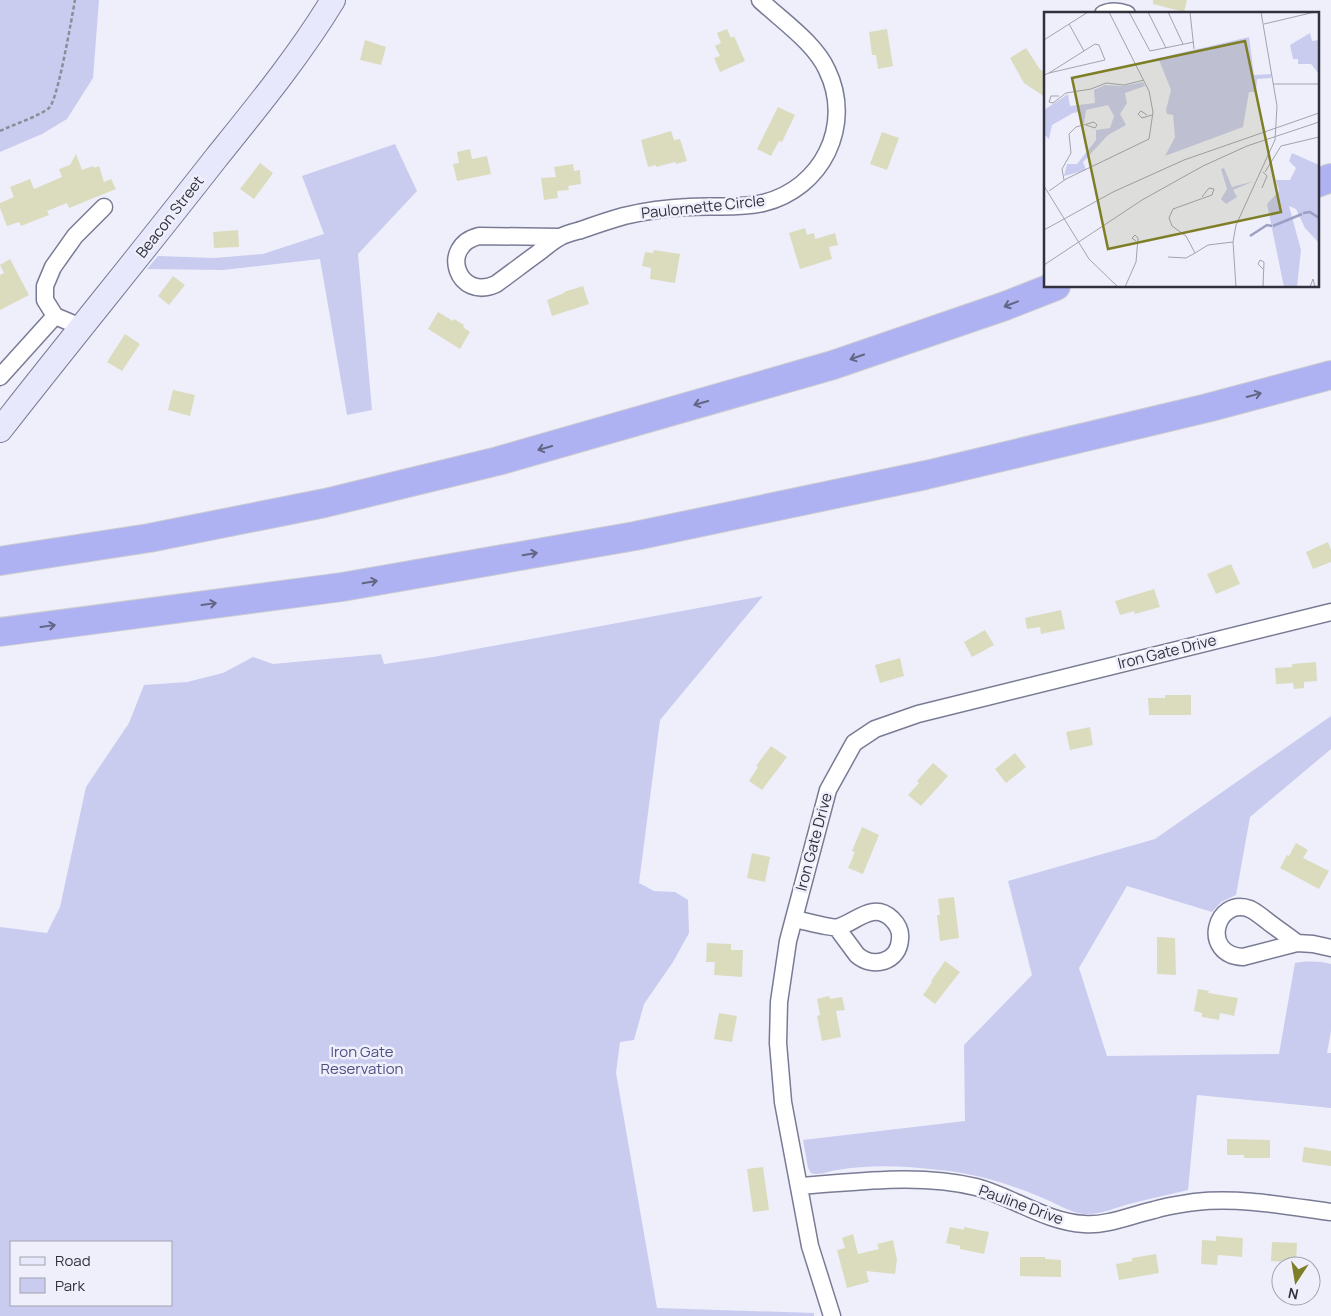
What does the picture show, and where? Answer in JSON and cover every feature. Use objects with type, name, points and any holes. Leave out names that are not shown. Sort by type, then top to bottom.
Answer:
[{"type":"highway","points":[[1318,184],[1331,178]]},
{"type":"highway","points":[[0,561],[148,538],[325,503],[498,461],[833,365],[1005,306],[1051,288]]},
{"type":"highway","points":[[0,632],[342,587],[635,536],[926,475],[1197,410],[1331,375]]},
{"type":"main road","name":"Beacon Street","points":[[0,430],[287,68],[320,22],[333,0]]},
{"type":"street","name":"Paulornette Circle","points":[[559,237],[479,236],[473,238],[464,244],[458,253],[456,259],[458,271],[468,284],[479,288],[491,287],[559,237],[641,212],[688,206],[746,206],[762,204],[791,192],[815,172],[827,152],[835,130],[837,115],[833,84],[819,56],[809,44],[760,0]]},
{"type":"street","points":[[81,327],[56,316],[45,300],[44,286],[53,267],[75,236],[104,207]]},
{"type":"street","points":[[0,377],[56,316]]},
{"type":"street","name":"Iron Gate Drive","points":[[832,1316],[810,1246],[783,1102],[778,1043],[779,1002],[788,941],[828,790],[854,743],[875,729],[918,714],[1331,612]]},
{"type":"street","points":[[794,919],[837,928]]},
{"type":"street","points":[[1297,943],[1331,948]]},
{"type":"street","name":"Pauline Drive","points":[[799,1186],[899,1180],[956,1183],[996,1193],[1050,1217],[1087,1224],[1119,1220],[1155,1209],[1210,1201],[1243,1201],[1331,1212]]},
{"type":"path","points":[[0,130],[35,116],[49,108],[52,104],[58,85],[75,0]]},
{"type":"green space","points":[[0,0],[99,0],[93,78],[67,119],[42,134],[0,152]]},
{"type":"green space","points":[[395,144],[417,191],[358,254],[372,410],[347,415],[320,259],[223,270],[147,269],[158,256],[215,258],[263,254],[324,234],[302,176]]},
{"type":"green space","name":"Iron Gate Reservation","points":[[763,596],[660,720],[639,883],[654,891],[675,892],[688,900],[689,933],[673,962],[644,1004],[634,1040],[620,1042],[616,1073],[657,1308],[814,1313],[814,1316],[0,1316],[0,927],[47,933],[60,907],[86,787],[129,723],[144,685],[187,682],[223,673],[253,657],[273,664],[381,654],[384,664],[433,657]]},
{"type":"green space","points":[[1331,716],[1331,749],[1250,817],[1236,895],[1221,902],[1212,912],[1127,886],[1079,968],[1107,1056],[1279,1054],[1295,963],[1322,962],[1331,964],[1331,1031],[1327,1053],[1331,1053],[1331,1108],[1197,1095],[1188,1190],[1096,1213],[1078,1213],[1002,1183],[952,1171],[914,1167],[875,1166],[850,1168],[821,1174],[811,1173],[808,1168],[803,1140],[965,1121],[964,1045],[1032,975],[1008,881],[1155,839]]},
{"type":"building","points":[[1153,0],[1187,0],[1184,12],[1153,4]]},
{"type":"building","points":[[727,29],[731,38],[734,36],[745,61],[720,72],[714,58],[720,56],[715,46],[721,43],[717,33]]},
{"type":"building","points":[[887,29],[893,66],[878,69],[876,55],[872,55],[869,32]]},
{"type":"building","points":[[365,40],[386,47],[381,65],[360,60]]},
{"type":"building","points":[[1026,48],[1039,68],[1044,72],[1044,96],[1024,83],[1010,58]]},
{"type":"building","points":[[778,107],[795,115],[782,142],[779,141],[771,156],[757,149]]},
{"type":"building","points":[[671,131],[674,140],[680,139],[687,161],[648,167],[641,140]]},
{"type":"building","points":[[882,132],[899,138],[887,170],[870,164]]},
{"type":"building","points":[[470,149],[472,159],[487,156],[491,174],[457,181],[453,164],[459,163],[457,152]]},
{"type":"building","points":[[76,154],[82,170],[99,166],[104,182],[111,179],[116,189],[69,208],[67,203],[47,211],[49,215],[21,226],[19,222],[7,226],[0,203],[14,197],[10,187],[30,179],[34,189],[62,177],[59,169],[70,165]]},
{"type":"building","points":[[260,163],[273,173],[254,199],[240,189]]},
{"type":"building","points":[[573,164],[574,171],[580,170],[581,184],[568,186],[569,190],[557,191],[558,198],[544,200],[541,178],[556,177],[554,167]]},
{"type":"building","points":[[805,228],[807,235],[814,233],[815,239],[835,233],[838,245],[829,247],[832,259],[800,269],[789,233]]},
{"type":"building","points":[[238,230],[239,247],[214,248],[213,232]]},
{"type":"building","points":[[654,250],[680,254],[675,283],[650,279],[651,268],[642,266],[645,252],[653,253]]},
{"type":"building","points":[[10,259],[29,295],[0,310],[0,275],[4,273],[0,265]]},
{"type":"building","points":[[173,276],[185,285],[169,305],[158,296]]},
{"type":"building","points":[[583,286],[589,304],[552,316],[547,300]]},
{"type":"building","points":[[438,312],[464,325],[463,327],[470,332],[460,349],[428,329]]},
{"type":"building","points":[[125,334],[140,344],[122,371],[107,362]]},
{"type":"building","points":[[173,390],[195,395],[190,416],[168,410]]},
{"type":"building","points":[[1328,542],[1331,550],[1331,562],[1313,569],[1306,552]]},
{"type":"building","points":[[1231,564],[1240,584],[1216,594],[1207,574]]},
{"type":"building","points":[[1154,589],[1160,607],[1135,614],[1134,611],[1120,615],[1115,601]]},
{"type":"building","points":[[1061,610],[1065,629],[1041,634],[1040,627],[1027,629],[1025,618]]},
{"type":"building","points":[[985,630],[994,645],[972,657],[964,642]]},
{"type":"building","points":[[900,658],[904,676],[880,683],[875,665]]},
{"type":"building","points":[[1316,662],[1317,681],[1304,682],[1304,688],[1294,689],[1293,683],[1276,684],[1275,668]]},
{"type":"building","points":[[1165,695],[1191,695],[1191,715],[1149,715],[1148,698],[1165,698]]},
{"type":"building","points":[[1090,727],[1093,745],[1070,750],[1066,732]]},
{"type":"building","points":[[771,746],[787,757],[762,790],[749,781],[758,767],[756,766]]},
{"type":"building","points":[[1015,753],[1026,767],[1006,783],[995,769]]},
{"type":"building","points":[[933,763],[948,776],[921,806],[908,795],[919,783],[917,781]]},
{"type":"building","points":[[862,827],[879,835],[863,874],[848,868],[855,852],[852,851]]},
{"type":"building","points":[[1296,843],[1308,850],[1303,858],[1329,871],[1319,889],[1280,868]]},
{"type":"building","points":[[752,853],[770,857],[765,882],[747,878]]},
{"type":"building","points":[[954,897],[959,938],[940,941],[937,915],[940,915],[938,899]]},
{"type":"building","points":[[1157,937],[1175,938],[1176,975],[1157,974]]},
{"type":"building","points":[[707,943],[731,944],[731,950],[743,950],[742,977],[714,975],[715,962],[706,962]]},
{"type":"building","points":[[945,961],[960,972],[935,1004],[923,995]]},
{"type":"building","points":[[1198,989],[1209,991],[1208,993],[1238,998],[1234,1016],[1220,1013],[1219,1020],[1202,1017],[1202,1013],[1194,1011]]},
{"type":"building","points":[[829,996],[830,999],[842,997],[845,1010],[836,1011],[841,1037],[822,1041],[817,1016],[820,1015],[817,999]]},
{"type":"building","points":[[719,1013],[737,1016],[732,1042],[714,1039]]},
{"type":"building","points":[[1227,1139],[1270,1140],[1270,1158],[1244,1158],[1244,1155],[1227,1155]]},
{"type":"building","points":[[1304,1147],[1331,1151],[1331,1166],[1302,1162]]},
{"type":"building","points":[[763,1167],[769,1210],[753,1212],[747,1169]]},
{"type":"building","points":[[950,1227],[964,1230],[964,1227],[989,1232],[984,1254],[960,1249],[960,1246],[946,1243]]},
{"type":"building","points":[[853,1234],[858,1254],[879,1249],[877,1244],[893,1240],[897,1260],[895,1274],[866,1271],[869,1282],[847,1288],[837,1250],[845,1248],[842,1238]]},
{"type":"building","points":[[1216,1236],[1243,1238],[1242,1257],[1218,1255],[1217,1265],[1201,1264],[1202,1240],[1216,1241]]},
{"type":"building","points":[[1272,1242],[1297,1243],[1296,1256],[1271,1256]]},
{"type":"building","points":[[1156,1254],[1159,1273],[1119,1280],[1116,1264],[1132,1261],[1132,1258]]},
{"type":"building","points":[[1020,1257],[1045,1257],[1045,1259],[1061,1260],[1061,1277],[1020,1276]]}]
